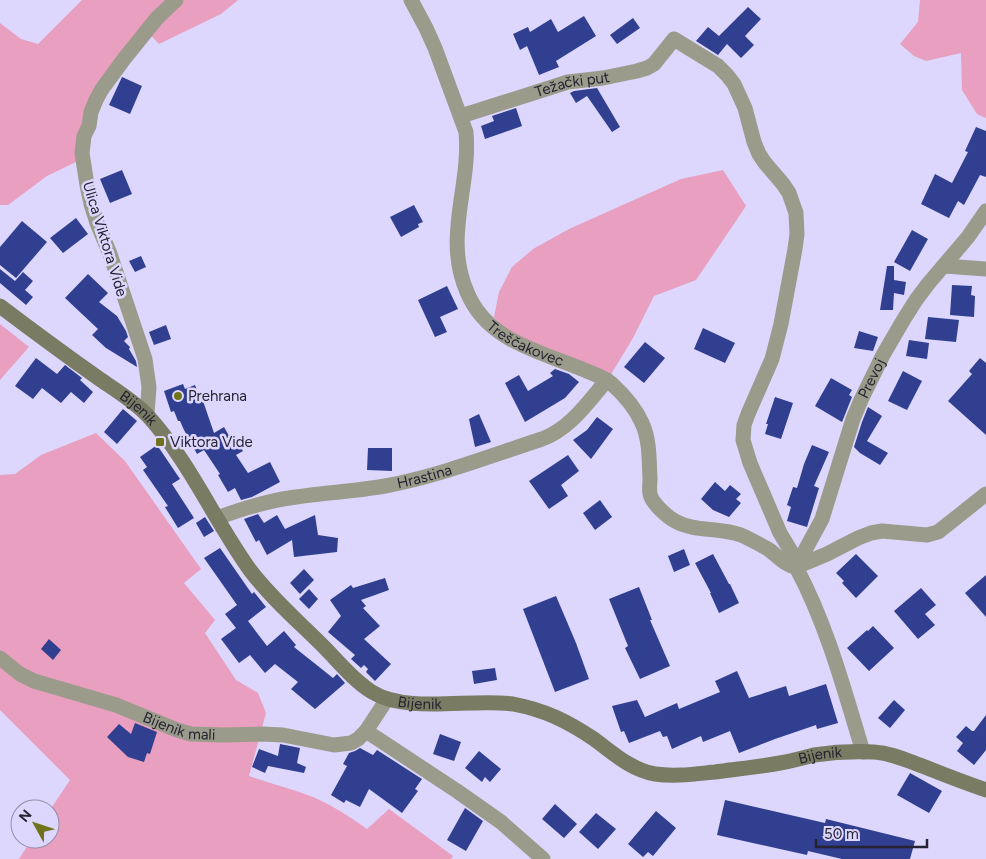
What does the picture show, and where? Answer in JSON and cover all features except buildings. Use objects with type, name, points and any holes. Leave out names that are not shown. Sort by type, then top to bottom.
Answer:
[{"type":"main road","name":"Bijenik","points":[[0,306],[147,414],[182,460],[251,571],[268,592],[356,680],[387,699],[434,704],[471,702],[512,704],[552,714],[578,729],[633,767],[656,774],[680,775],[702,773],[781,763],[838,753],[876,752],[899,757],[986,790]]},
{"type":"street","name":"Ulica Viktora Vide","points":[[147,414],[149,387],[145,360],[110,254],[91,204],[82,153],[84,136],[89,126],[96,100],[102,89],[157,18],[176,0]]},
{"type":"street","name":"Treščakovec","points":[[411,0],[429,34],[466,132],[466,160],[457,225],[457,246],[459,267],[470,301],[498,332],[516,343],[606,380],[623,395],[643,424],[648,446],[650,495],[661,511],[676,522],[684,525],[729,532],[742,536],[768,549],[789,565],[796,566]]},
{"type":"street","name":"Težački put","points":[[461,116],[568,82],[637,72],[654,64],[674,39],[718,66],[728,75],[745,108],[759,154],[789,193],[796,213],[797,234],[795,249],[781,324],[772,359],[744,425],[743,440],[750,463],[780,534],[792,554],[796,566]]},
{"type":"street","name":"Prevoj","points":[[796,566],[822,519],[853,419],[883,355],[904,319],[928,284],[968,237],[986,211]]},
{"type":"street","points":[[944,266],[986,269]]},
{"type":"street","name":"Hrastina","points":[[217,518],[282,499],[386,486],[420,478],[476,462],[552,436],[567,424],[606,380]]},
{"type":"street","points":[[863,752],[828,639],[807,587],[796,566],[827,554],[871,533],[882,531],[927,535],[938,532],[986,494]]},
{"type":"street","name":"Bijenik mali","points":[[0,658],[20,674],[34,681],[116,705],[190,734],[283,735],[334,745],[350,742],[358,738],[366,731],[387,699]]},
{"type":"street","points":[[366,731],[501,822],[544,859]]},
{"type":"street","points":[[525,844],[531,852],[533,859]]},
{"type":"shaded area","points":[[82,0],[238,0],[221,14],[159,44],[143,27],[100,80],[78,161],[47,176],[8,205],[0,205],[0,23],[21,39],[38,44]]},
{"type":"shaded area","points":[[920,0],[986,0],[986,118],[977,114],[962,90],[961,53],[926,61],[914,56],[900,44],[918,22]]},
{"type":"shaded area","points":[[723,170],[746,206],[696,280],[654,296],[633,338],[610,376],[506,332],[494,317],[499,292],[512,267],[533,249],[569,229],[681,179]]},
{"type":"shaded area","points":[[0,324],[29,347],[0,380]]},
{"type":"shaded area","points":[[96,433],[125,461],[201,569],[184,583],[215,620],[205,633],[236,680],[258,693],[266,713],[249,776],[313,797],[341,811],[367,829],[389,809],[453,856],[451,859],[19,859],[26,849],[60,849],[60,799],[57,799],[70,780],[0,710],[0,475],[15,474],[41,455]]},
{"type":"place","name":"Prehrana","points":[[178,396]]},
{"type":"place","name":"Viktora Vide","points":[[160,442]]}]
